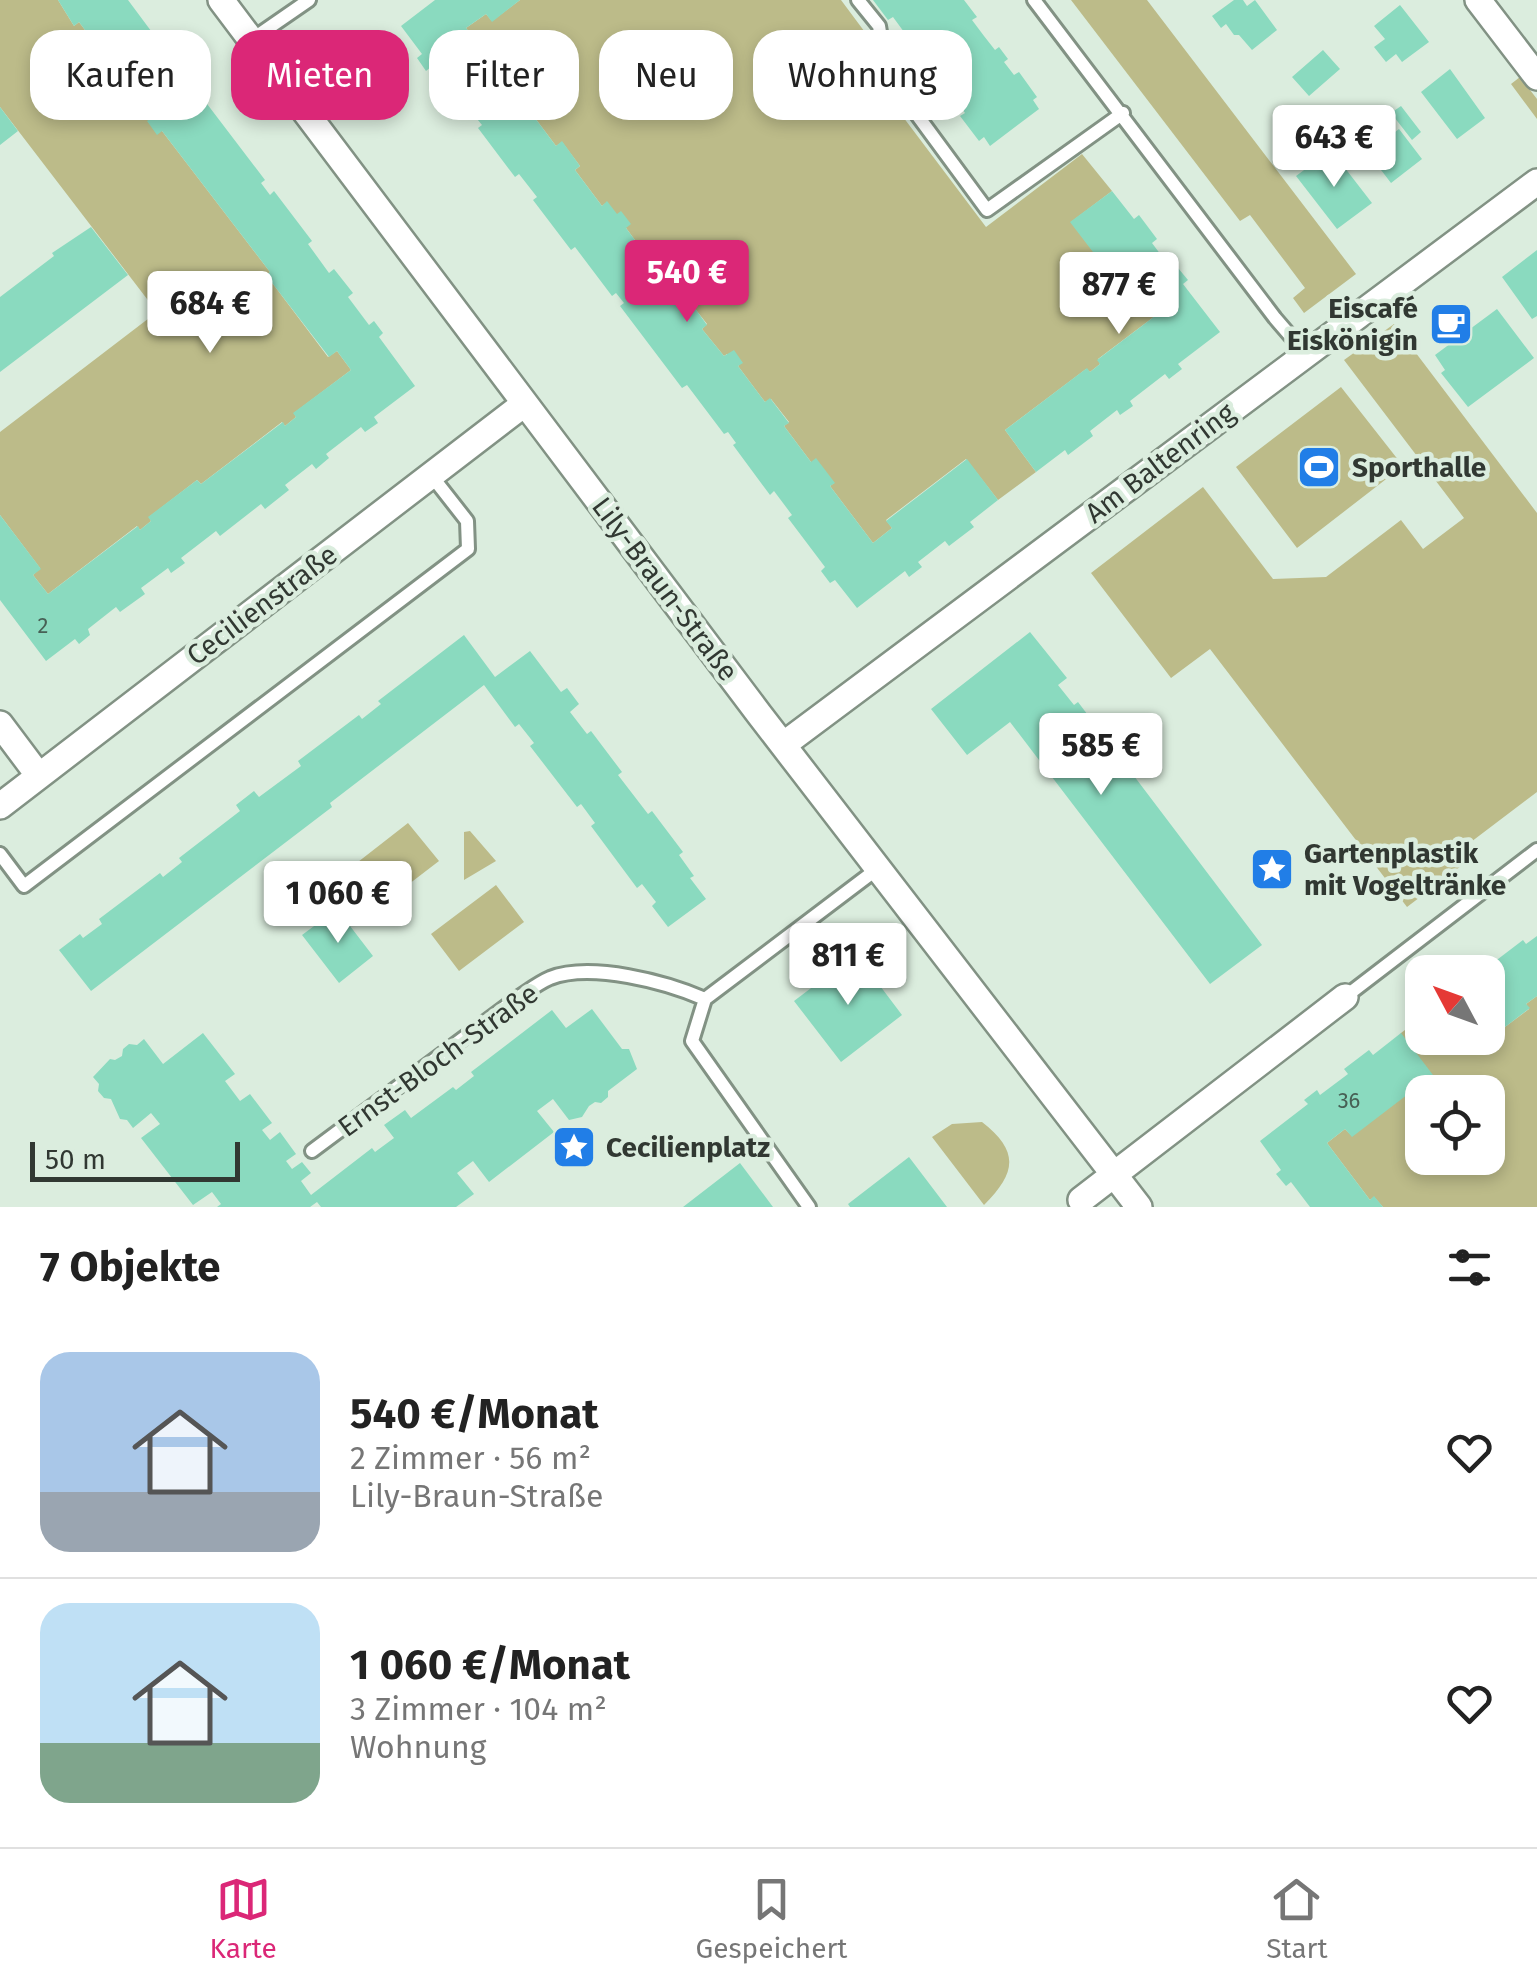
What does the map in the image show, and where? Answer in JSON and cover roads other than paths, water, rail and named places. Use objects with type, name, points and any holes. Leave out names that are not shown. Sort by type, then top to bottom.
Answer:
[{"type":"street","name":"Lily-Braun-Straße","points":[[221,0],[244,30]]},
{"type":"street","points":[[1478,0],[1537,77]]},
{"type":"street","name":"Lily-Braun-Straße","points":[[312,120],[783,745],[1139,1207]]},
{"type":"street","name":"Am Baltenring","points":[[783,745],[1537,182]]},
{"type":"street","name":"Cecilienstraße","points":[[0,806],[524,404]]},
{"type":"street","points":[[0,724],[39,776]]},
{"type":"street","points":[[1081,1200],[1345,997]]},
{"type":"lane","points":[[266,30],[309,0]]},
{"type":"lane","points":[[858,0],[879,26],[887,74],[987,210],[1123,114]]},
{"type":"lane","points":[[1034,0],[1306,354]]},
{"type":"lane","points":[[0,854],[24,886],[468,548],[467,521],[432,475]]},
{"type":"lane","points":[[1345,997],[1537,850]]},
{"type":"lane","points":[[809,1207],[692,1041],[704,1000],[878,869]]},
{"type":"lane","name":"Ernst-Bloch-Straße","points":[[312,1151],[516,999],[552,978],[591,973],[669,984],[704,1000]]},
{"type":"place","name":"Eiscafé Eiskönigin","points":[[1451,324]]},
{"type":"place","name":"Sporthalle","points":[[1319,467]]},
{"type":"place","name":"Gartenplastik mit Vogeltränke","points":[[1272,869]]},
{"type":"place","name":"Cecilienplatz","points":[[574,1147]]}]
